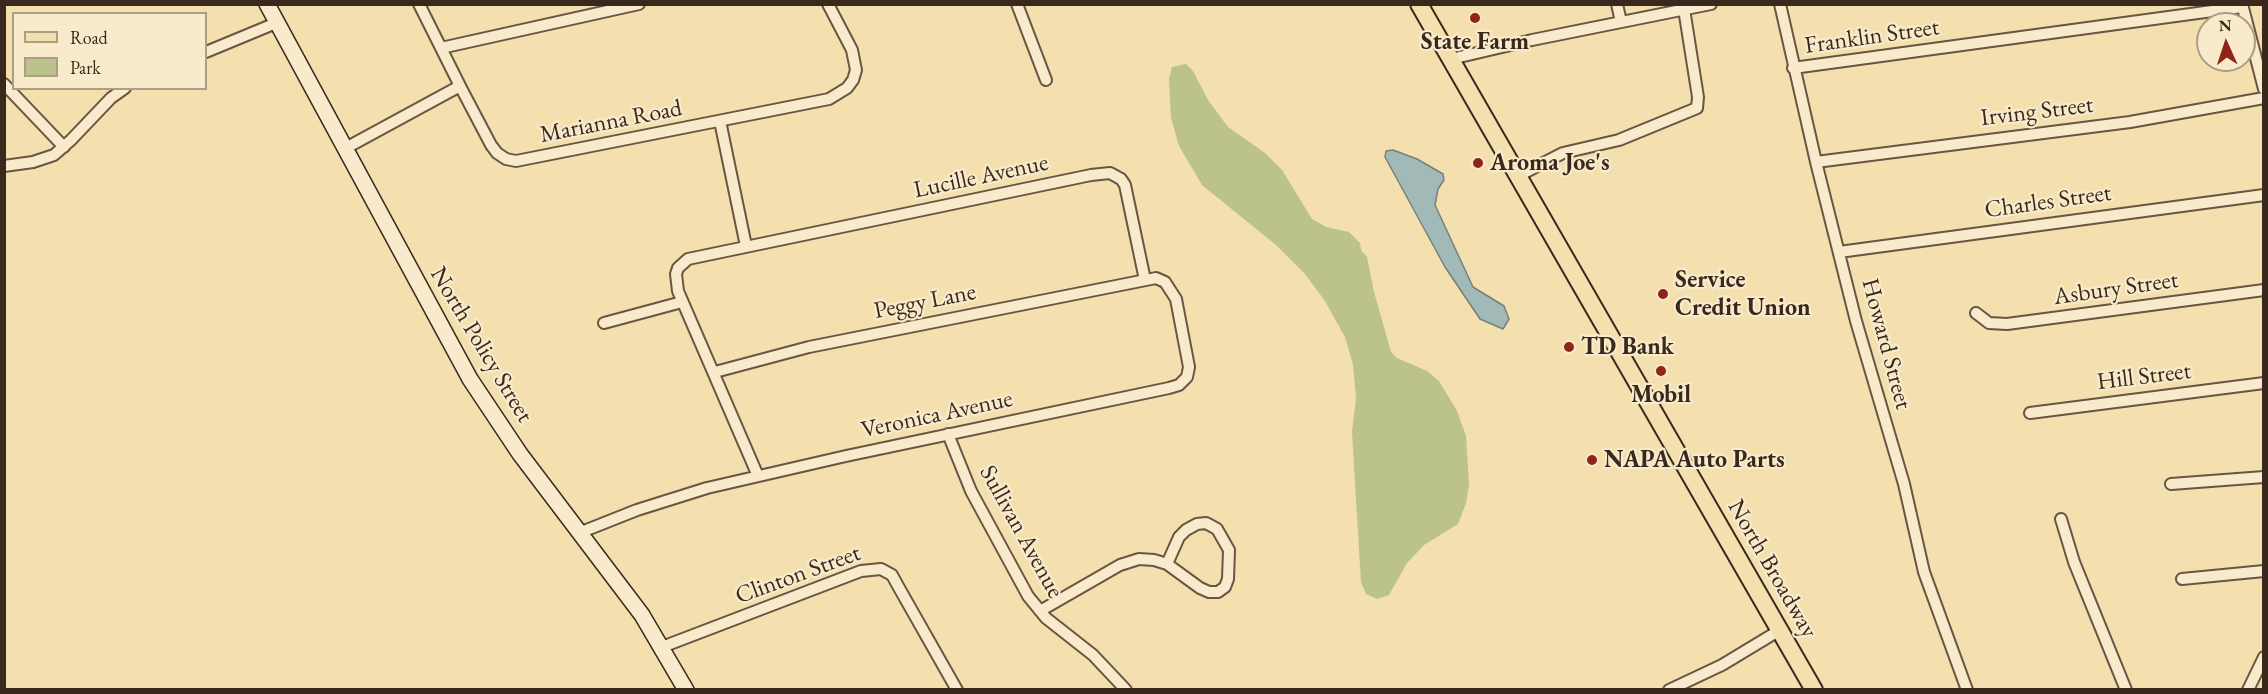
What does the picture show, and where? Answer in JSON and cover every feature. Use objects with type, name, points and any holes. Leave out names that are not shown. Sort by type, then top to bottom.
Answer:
[{"type":"main road","name":"North Broadway","points":[[1419,4],[1814,690]]},
{"type":"street","name":"North Policy Street","points":[[267,4],[480,396],[520,454],[634,603],[686,690]]},
{"type":"street","points":[[344,149],[460,86],[419,4]]},
{"type":"street","points":[[441,48],[639,4]]},
{"type":"street","name":"Marianna Road","points":[[460,86],[497,153],[506,159],[526,160],[820,101],[847,88],[856,70],[852,51],[828,4]]},
{"type":"street","points":[[1017,4],[1046,80]]},
{"type":"street","points":[[1617,4],[1621,22]]},
{"type":"street","points":[[1451,59],[1711,4]]},
{"type":"street","name":"Howard Street","points":[[1780,4],[1816,162],[1856,321],[1904,484],[1930,591],[1967,690]]},
{"type":"street","points":[[2242,6],[2264,89]]},
{"type":"street","name":"Franklin Street","points":[[1794,68],[2242,6]]},
{"type":"street","points":[[1518,176],[1563,153],[1619,140],[1697,108],[1698,97],[1684,9]]},
{"type":"street","points":[[207,52],[276,23]]},
{"type":"street","points":[[4,84],[64,147]]},
{"type":"street","points":[[105,90],[111,98]]},
{"type":"street","points":[[4,166],[43,160],[64,147],[111,98],[122,90]]},
{"type":"street","name":"Irving Street","points":[[1816,162],[2130,122],[2264,98]]},
{"type":"street","points":[[720,121],[746,246]]},
{"type":"street","name":"Lucille Avenue","points":[[758,476],[715,372],[682,302],[676,274],[682,263],[697,256],[1110,173],[1121,179],[1125,185],[1145,280]]},
{"type":"street","name":"Charles Street","points":[[1839,252],[2264,195]]},
{"type":"street","name":"Veronica Avenue","points":[[579,533],[685,494],[948,434],[1179,385],[1187,377],[1189,367],[1176,299],[1165,282],[1156,278],[1145,280]]},
{"type":"street","name":"Peggy Lane","points":[[715,372],[809,347],[1145,280]]},
{"type":"street","name":"Asbury Street","points":[[1976,314],[1989,323],[2007,324],[2264,290]]},
{"type":"street","points":[[604,323],[682,302]]},
{"type":"street","name":"Hill Street","points":[[2030,413],[2264,383]]},
{"type":"street","name":"Sullivan Avenue","points":[[948,434],[971,491],[1028,596],[1040,611],[1092,655],[1126,690]]},
{"type":"street","points":[[2171,484],[2264,477]]},
{"type":"street","points":[[2061,519],[2074,562],[2126,690]]},
{"type":"street","points":[[1040,611],[1126,562],[1146,559],[1167,564],[1200,588],[1209,592],[1218,592],[1225,587],[1228,579],[1229,550],[1217,529],[1206,523],[1197,524],[1179,537],[1167,564]]},
{"type":"street","name":"Clinton Street","points":[[662,647],[861,571],[881,569],[892,575],[957,690]]},
{"type":"street","points":[[2182,579],[2264,571]]},
{"type":"street","points":[[1669,690],[1722,665],[1780,630]]},
{"type":"street","points":[[2248,690],[2264,657]]},
{"type":"green space","points":[[1186,64],[1193,71],[1208,100],[1228,127],[1265,153],[1282,170],[1312,219],[1326,227],[1349,232],[1360,243],[1361,250],[1367,257],[1391,352],[1397,358],[1427,371],[1439,381],[1457,411],[1466,436],[1469,485],[1466,503],[1458,524],[1424,545],[1407,563],[1389,595],[1377,599],[1366,594],[1361,582],[1352,432],[1356,398],[1353,365],[1345,337],[1325,301],[1305,274],[1276,245],[1202,185],[1179,146],[1171,118],[1169,79],[1172,67]]},
{"type":"water","points":[[1393,150],[1417,159],[1443,174],[1444,180],[1438,189],[1435,205],[1473,287],[1504,306],[1509,319],[1503,329],[1480,319],[1445,267],[1385,157],[1386,151]]},
{"type":"place","name":"State Farm","points":[[1475,18]]},
{"type":"place","name":"Aroma Joe's","points":[[1478,163]]},
{"type":"place","name":"Service Credit Union","points":[[1663,294]]},
{"type":"place","name":"TD Bank","points":[[1569,347]]},
{"type":"place","name":"Mobil","points":[[1661,371]]},
{"type":"place","name":"NAPA Auto Parts","points":[[1592,460]]}]
